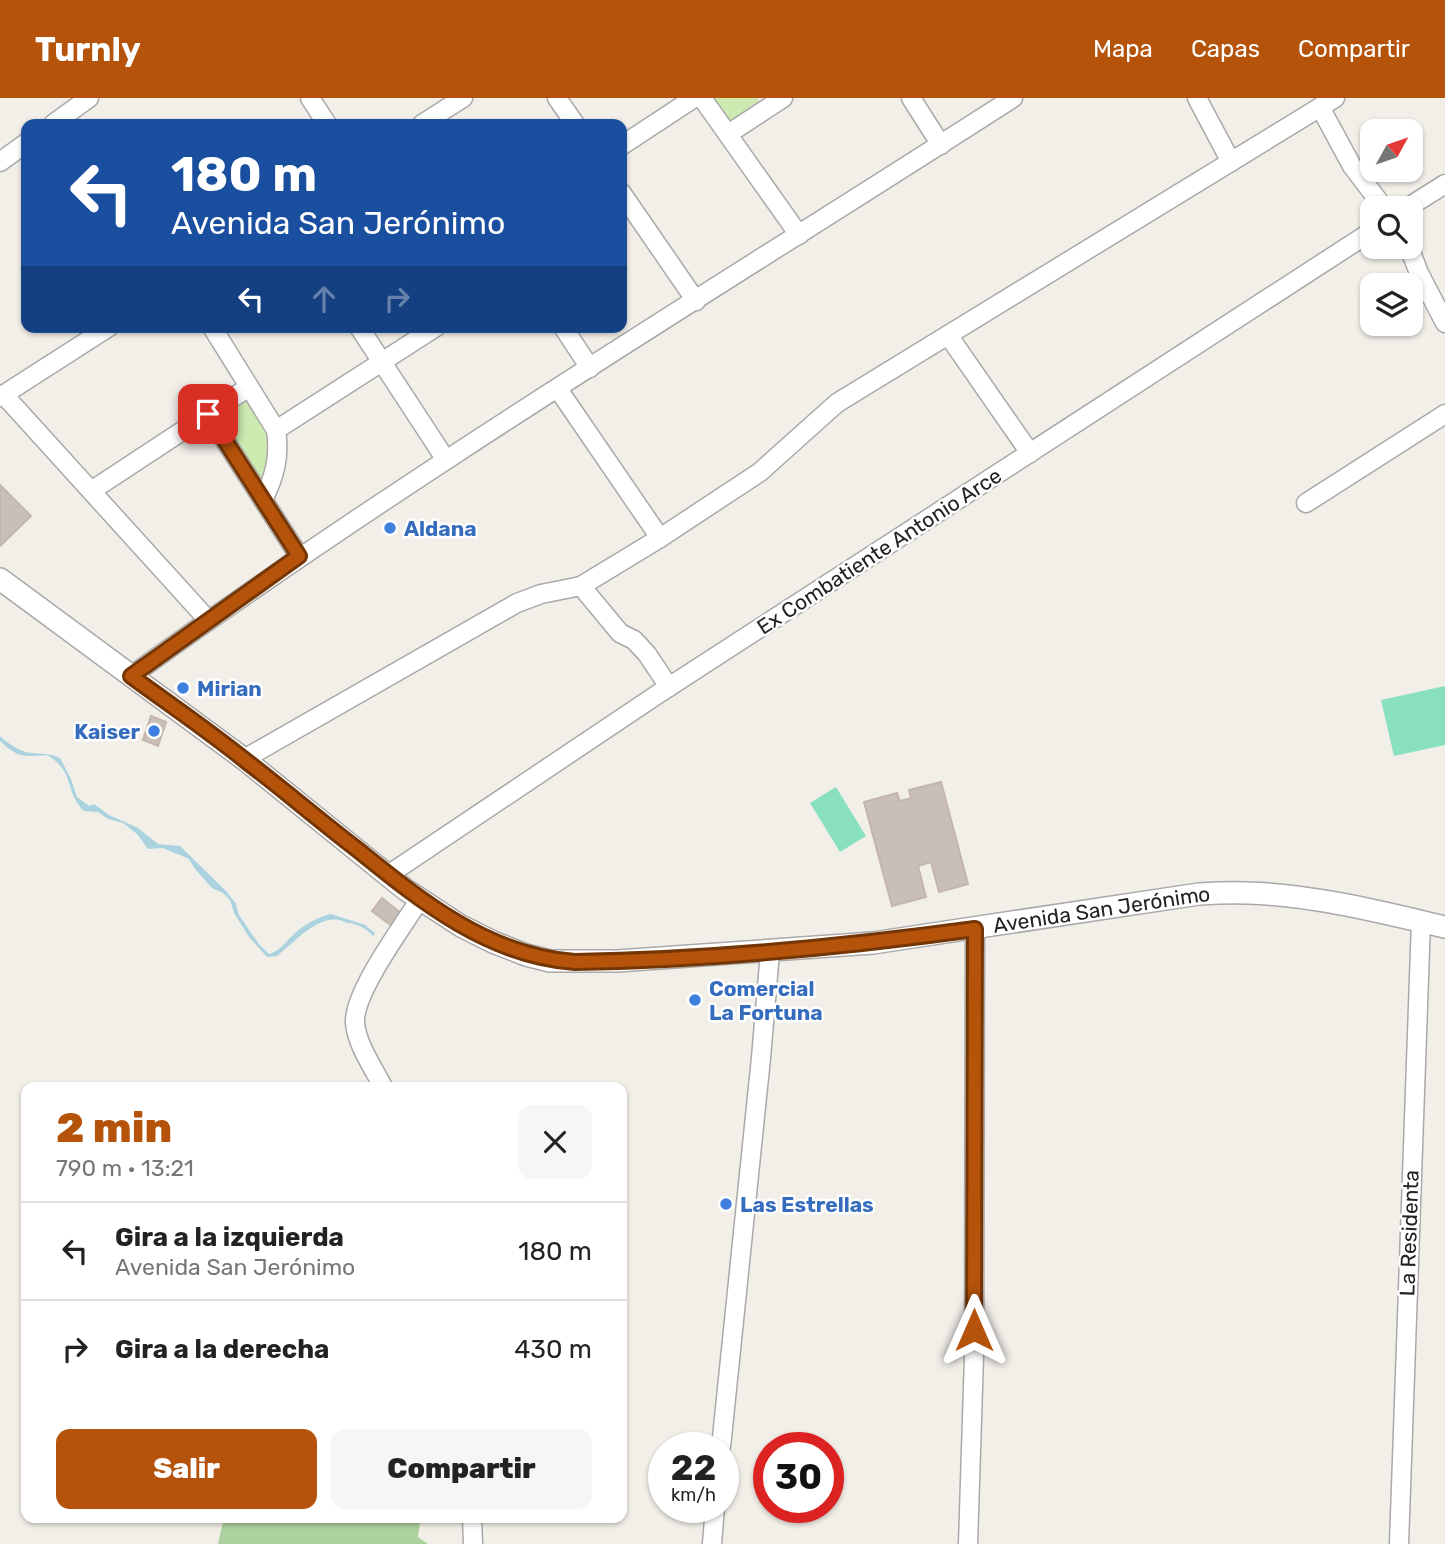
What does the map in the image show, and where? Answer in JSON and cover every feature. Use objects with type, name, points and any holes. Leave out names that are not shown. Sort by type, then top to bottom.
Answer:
[{"type":"street","points":[[59,119],[89,98]]},
{"type":"street","points":[[310,98],[324,119]]},
{"type":"street","points":[[430,119],[463,98]]},
{"type":"street","points":[[557,98],[572,119]]},
{"type":"street","points":[[627,142],[694,98]]},
{"type":"street","points":[[702,98],[799,235]]},
{"type":"street","points":[[911,98],[941,145]]},
{"type":"street","points":[[131,676],[299,556],[1013,98]]},
{"type":"street","points":[[1197,98],[1231,162]]},
{"type":"street","points":[[728,134],[772,101]]},
{"type":"street","points":[[244,759],[517,603],[541,594],[581,586],[760,472],[837,403],[1327,103],[1352,166],[1375,196]]},
{"type":"street","points":[[0,162],[21,147]]},
{"type":"street","points":[[1423,198],[1445,184]]},
{"type":"street","points":[[627,201],[696,301]]},
{"type":"street","name":"Ex Combatiente Antonio Arce","points":[[388,875],[669,687],[1360,239]]},
{"type":"street","points":[[1414,259],[1445,323]]},
{"type":"street","points":[[100,333],[2,396],[208,620]]},
{"type":"street","points":[[216,333],[276,430],[279,449],[276,468],[263,500]]},
{"type":"street","points":[[363,333],[446,460]]},
{"type":"street","points":[[276,430],[427,333]]},
{"type":"street","points":[[567,333],[590,368]]},
{"type":"street","points":[[948,335],[1030,453]]},
{"type":"street","points":[[91,491],[249,387]]},
{"type":"street","points":[[558,389],[660,538]]},
{"type":"street","points":[[208,414],[299,556]]},
{"type":"street","points":[[1306,503],[1445,414]]},
{"type":"street","name":"Avenida San Jerónimo","points":[[0,579],[244,759],[420,899],[461,926],[493,942],[550,961],[617,961],[873,943],[1095,908],[1199,894],[1248,892],[1293,897],[1445,927]]},
{"type":"street","points":[[581,586],[620,633],[634,640],[647,654],[669,687]]},
{"type":"street","points":[[380,1082],[361,1045],[355,1022],[358,999],[420,899]]},
{"type":"street","name":"La Residenta","points":[[1399,1544],[1421,921]]},
{"type":"street","points":[[968,1544],[974,1343],[975,929]]},
{"type":"street","points":[[723,1432],[761,1058],[769,952]]},
{"type":"street","points":[[472,1523],[473,1544]]},
{"type":"street","points":[[712,1544],[714,1523]]},
{"type":"green space","points":[[710,98],[757,98],[760,103],[731,124]]},
{"type":"green space","points":[[246,397],[261,421],[270,447],[263,484],[219,416]]},
{"type":"green space","points":[[1445,686],[1445,745],[1394,756],[1381,700]]},
{"type":"green space","points":[[836,787],[866,836],[840,852],[810,803]]},
{"type":"green space","points":[[223,1523],[420,1523],[418,1537],[428,1544],[218,1544]]},
{"type":"water","points":[[0,736],[22,751],[49,754],[60,758],[77,797],[89,806],[94,804],[109,815],[138,828],[158,844],[180,846],[227,892],[236,904],[239,915],[269,954],[281,948],[307,924],[331,914],[365,925],[375,933],[373,936],[360,926],[330,920],[313,926],[277,956],[267,957],[249,937],[234,913],[230,900],[212,888],[189,859],[163,848],[148,849],[137,834],[123,823],[108,819],[98,812],[84,811],[74,797],[62,768],[56,762],[47,755],[26,756],[16,753],[0,741]]},
{"type":"building","points":[[0,485],[31,516],[0,546]]},
{"type":"building","name":"Kaiser","points":[[151,716],[166,722],[158,746],[143,740]]},
{"type":"building","points":[[941,782],[968,884],[939,892],[931,862],[918,866],[926,897],[892,906],[864,802],[897,793],[900,801],[911,798],[909,790]]},
{"type":"building","points":[[382,898],[407,918],[397,930],[372,911]]},
{"type":"place","name":"Aldana","points":[[390,528]]},
{"type":"place","name":"Mirian","points":[[183,688]]},
{"type":"place","name":"Kaiser","points":[[154,731]]},
{"type":"place","name":"Comercial La Fortuna","points":[[695,1000]]},
{"type":"place","name":"Las Estrellas","points":[[726,1204]]},
{"type":"route","points":[[208,414],[299,556],[131,676],[244,759],[406,890],[461,926],[493,942],[550,961],[617,961],[769,952],[873,943],[975,929],[974,1330]]}]
